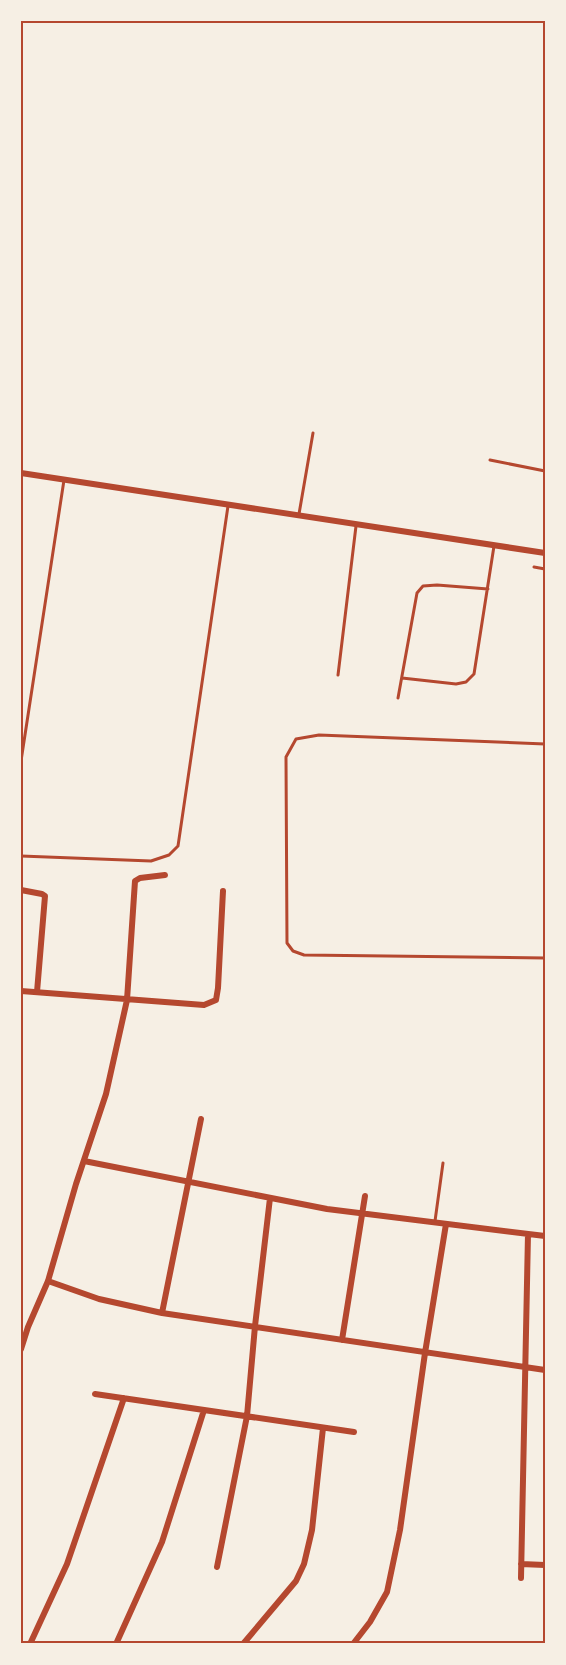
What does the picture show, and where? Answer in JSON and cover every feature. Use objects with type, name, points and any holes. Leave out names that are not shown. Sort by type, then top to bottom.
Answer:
[{"type":"street","points":[[21,473],[545,553]]},
{"type":"street","points":[[21,1350],[28,1327],[48,1281],[106,1094],[128,999],[135,881],[140,878],[165,875]]},
{"type":"street","points":[[21,890],[45,896],[37,992]]},
{"type":"street","points":[[21,991],[204,1005],[216,1000],[223,891]]},
{"type":"street","points":[[162,1313],[201,1119]]},
{"type":"street","points":[[84,1161],[327,1209],[545,1236]]},
{"type":"street","points":[[342,1340],[365,1196]]},
{"type":"street","points":[[217,1567],[247,1416],[270,1198]]},
{"type":"street","points":[[354,1644],[387,1592],[400,1530],[446,1224]]},
{"type":"street","points":[[521,1578],[528,1234]]},
{"type":"street","points":[[48,1281],[99,1299],[162,1313],[545,1370]]},
{"type":"street","points":[[95,1394],[354,1432]]},
{"type":"street","points":[[30,1644],[67,1563],[124,1398]]},
{"type":"street","points":[[116,1644],[162,1542],[204,1410]]},
{"type":"street","points":[[243,1644],[296,1581],[304,1564],[312,1530],[323,1428]]},
{"type":"street","points":[[521,1564],[545,1565]]},
{"type":"lane","points":[[298,515],[313,433]]},
{"type":"lane","points":[[490,460],[545,471]]},
{"type":"lane","points":[[21,761],[64,480]]},
{"type":"lane","points":[[21,856],[151,861],[169,855],[178,846],[228,505]]},
{"type":"lane","points":[[338,675],[356,524]]},
{"type":"lane","points":[[402,678],[456,684],[466,681],[474,674],[494,545]]},
{"type":"lane","points":[[534,567],[545,569]]},
{"type":"lane","points":[[398,698],[417,593],[423,586],[436,585],[488,589]]},
{"type":"lane","points":[[545,744],[319,735],[297,739],[286,757],[287,943],[293,951],[304,955],[545,958]]},
{"type":"lane","points":[[435,1222],[443,1163]]}]
